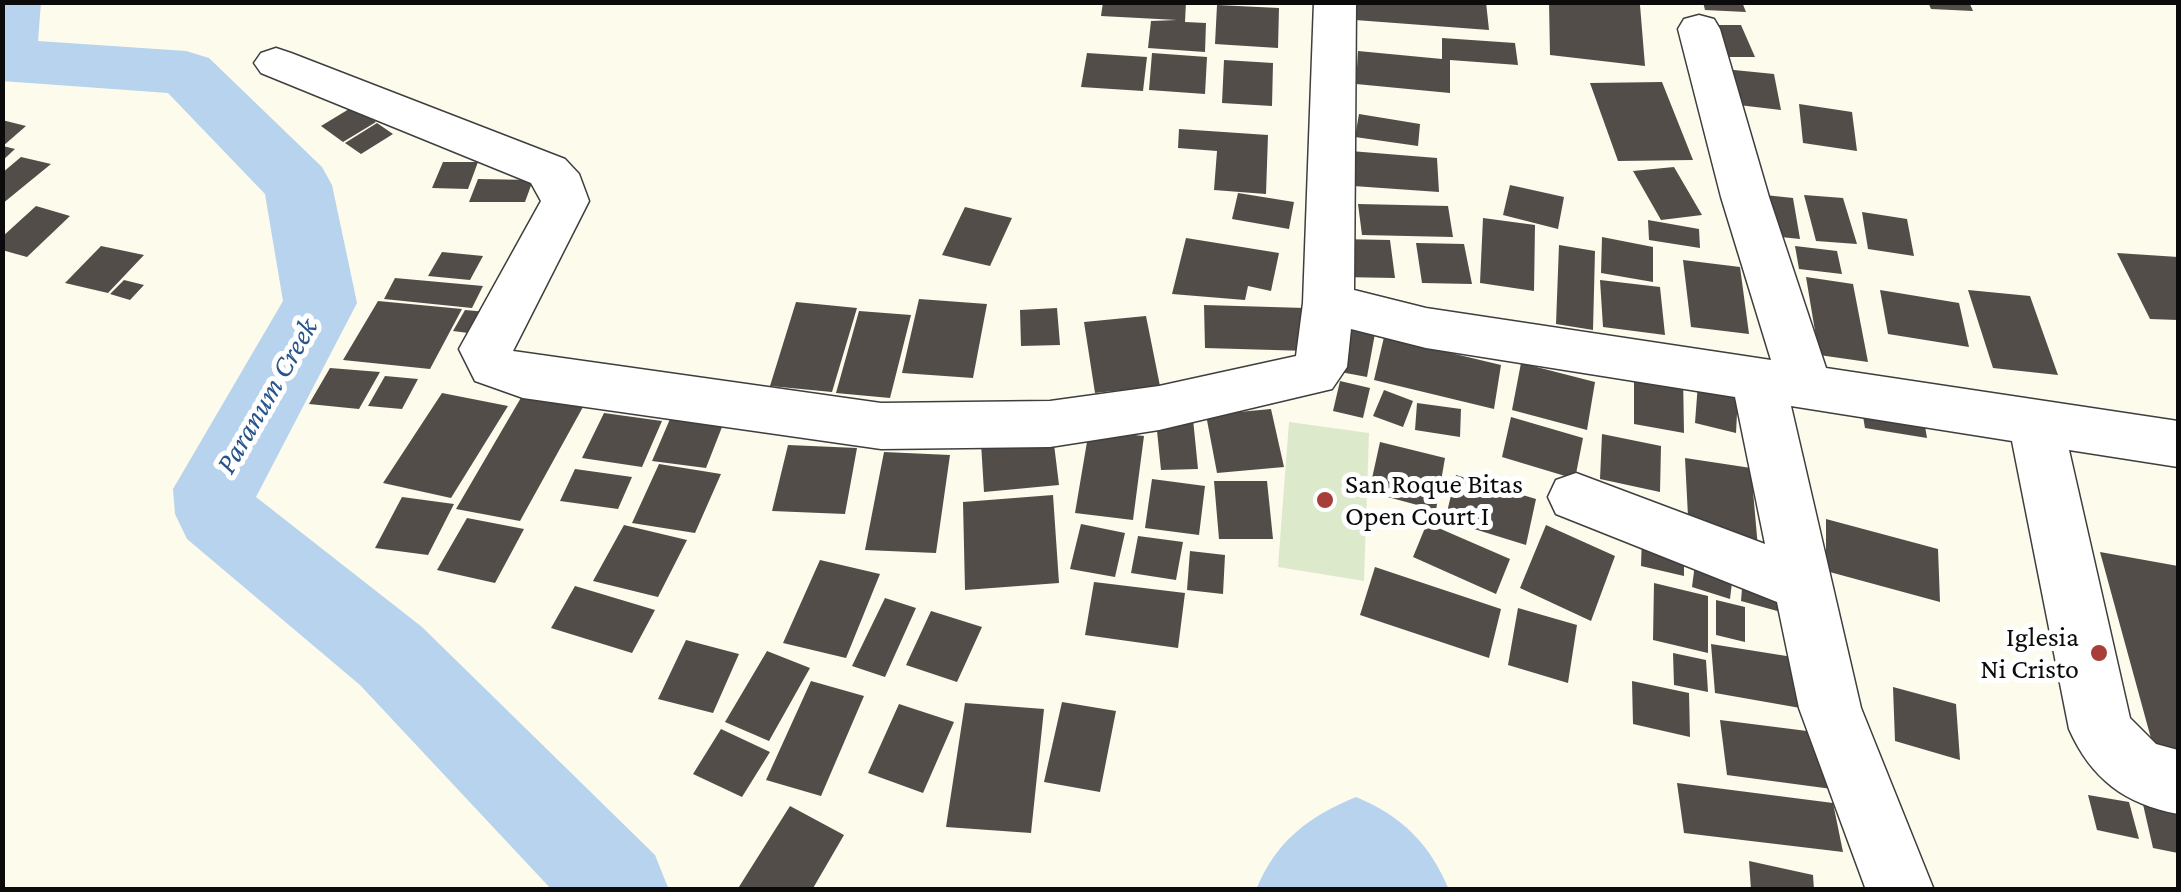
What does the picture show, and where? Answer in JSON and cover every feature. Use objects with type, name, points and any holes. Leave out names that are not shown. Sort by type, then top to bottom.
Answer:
[{"type":"street","points":[[276,64],[548,172],[562,186],[565,201],[485,349],[494,366],[523,378],[881,426],[1050,424],[1159,408],[1313,374],[1322,368],[1328,303],[1335,2]]},
{"type":"street","points":[[1698,29],[1745,197],[1782,383],[1805,586],[1830,708],[1900,890]]},
{"type":"street","points":[[1328,303],[1426,328],[2178,444]]},
{"type":"street","points":[[2035,422],[2101,730],[2116,755],[2142,776],[2178,782]]},
{"type":"street","points":[[1576,497],[1805,586]]},
{"type":"green space","name":"San Roque Bitas Open Court I","points":[[1289,422],[1369,433],[1364,581],[1278,567]]},
{"type":"building","points":[[1103,2],[1186,2],[1185,22],[1206,23],[1205,52],[1148,48],[1151,21],[1177,20],[1101,16]]},
{"type":"building","points":[[1355,2],[1486,2],[1489,30],[1355,20]]},
{"type":"building","points":[[1549,2],[1640,5],[1645,66],[1550,55]]},
{"type":"building","points":[[1703,2],[1742,2],[1746,12],[1705,10]]},
{"type":"building","points":[[1928,2],[1969,2],[1973,11],[1931,9]]},
{"type":"building","points":[[1217,5],[1279,8],[1278,48],[1215,44]]},
{"type":"building","points":[[1703,25],[1741,25],[1755,57],[1717,57]]},
{"type":"building","points":[[1442,38],[1515,43],[1518,65],[1450,60],[1450,93],[1356,84],[1358,51],[1442,59]]},
{"type":"building","points":[[1087,53],[1147,57],[1143,91],[1081,87]]},
{"type":"building","points":[[1152,53],[1207,57],[1205,94],[1149,90]]},
{"type":"building","points":[[1224,60],[1273,63],[1272,106],[1222,103]]},
{"type":"building","points":[[1724,69],[1774,74],[1781,110],[1730,104]]},
{"type":"building","points":[[1662,82],[1693,160],[1618,161],[1590,83]]},
{"type":"building","points":[[1799,104],[1852,112],[1857,151],[1803,143]]},
{"type":"building","points":[[354,106],[376,122],[343,142],[321,126]]},
{"type":"building","points":[[1359,114],[1420,124],[1418,146],[1355,137]]},
{"type":"building","points":[[2,120],[26,126],[3,146],[15,149],[2,161]]},
{"type":"building","points":[[377,123],[393,134],[361,154],[345,143]]},
{"type":"building","points":[[1179,129],[1268,135],[1266,194],[1214,190],[1217,151],[1178,148]]},
{"type":"building","points":[[1338,150],[1437,158],[1439,192],[1339,185]]},
{"type":"building","points":[[21,157],[51,164],[2,204],[2,173]]},
{"type":"building","points":[[443,162],[478,162],[468,189],[432,188]]},
{"type":"building","points":[[1674,167],[1702,215],[1661,220],[1633,171]]},
{"type":"building","points":[[478,179],[533,180],[525,202],[469,202]]},
{"type":"building","points":[[1510,185],[1564,197],[1558,229],[1503,215]]},
{"type":"building","points":[[1238,193],[1294,202],[1289,229],[1232,219]]},
{"type":"building","points":[[1765,195],[1793,198],[1800,239],[1771,236]]},
{"type":"building","points":[[1804,195],[1843,198],[1857,244],[1816,241]]},
{"type":"building","points":[[1358,204],[1448,206],[1453,237],[1362,235]]},
{"type":"building","points":[[36,206],[70,216],[27,257],[2,250],[2,237]]},
{"type":"building","points":[[965,207],[1012,218],[990,266],[942,255]]},
{"type":"building","points":[[1862,212],[1907,219],[1914,256],[1868,249]]},
{"type":"building","points":[[1483,218],[1535,225],[1534,291],[1480,283]]},
{"type":"building","points":[[1648,220],[1699,229],[1700,248],[1649,240]]},
{"type":"building","points":[[1602,237],[1653,247],[1653,282],[1601,273]]},
{"type":"building","points":[[1186,238],[1279,253],[1271,291],[1248,286],[1245,300],[1172,294]]},
{"type":"building","points":[[1337,239],[1390,240],[1395,278],[1341,277]]},
{"type":"building","points":[[1416,243],[1464,244],[1472,284],[1422,283]]},
{"type":"building","points":[[1559,245],[1595,251],[1593,330],[1556,324]]},
{"type":"building","points":[[101,246],[144,255],[108,293],[65,283]]},
{"type":"building","points":[[1795,246],[1837,251],[1842,274],[1799,269]]},
{"type":"building","points":[[442,252],[483,256],[470,280],[428,276]]},
{"type":"building","points":[[2117,253],[2178,257],[2178,320],[2150,319]]},
{"type":"building","points":[[1683,260],[1740,267],[1749,334],[1691,327]]},
{"type":"building","points":[[1806,277],[1853,284],[1868,362],[1819,355]]},
{"type":"building","points":[[395,278],[483,286],[472,308],[384,299]]},
{"type":"building","points":[[124,280],[144,285],[130,300],[110,294]]},
{"type":"building","points":[[1600,280],[1660,287],[1665,335],[1603,327]]},
{"type":"building","points":[[1880,290],[1959,303],[1969,347],[1888,334]]},
{"type":"building","points":[[1968,290],[2030,296],[2058,375],[1993,368]]},
{"type":"building","points":[[919,299],[987,304],[973,378],[902,373]]},
{"type":"building","points":[[378,301],[462,309],[430,369],[343,360]]},
{"type":"building","points":[[796,302],[857,308],[832,392],[770,386]]},
{"type":"building","points":[[1204,305],[1305,308],[1308,351],[1205,348]]},
{"type":"building","points":[[1057,308],[1060,345],[1021,346],[1020,310]]},
{"type":"building","points":[[465,310],[487,312],[476,334],[453,331]]},
{"type":"building","points":[[859,311],[911,315],[890,398],[836,393]]},
{"type":"building","points":[[1146,316],[1160,386],[1095,393],[1084,322]]},
{"type":"building","points":[[1345,322],[1376,328],[1367,377],[1335,371]]},
{"type":"building","points":[[1384,337],[1501,365],[1494,409],[1374,380]]},
{"type":"building","points":[[1521,363],[1595,382],[1587,430],[1512,410]]},
{"type":"building","points":[[1634,365],[1683,374],[1684,433],[1634,424]]},
{"type":"building","points":[[330,368],[380,372],[359,409],[309,404]]},
{"type":"building","points":[[385,376],[418,379],[402,409],[368,406]]},
{"type":"building","points":[[1340,381],[1370,388],[1363,418],[1333,411]]},
{"type":"building","points":[[1698,383],[1738,393],[1736,433],[1695,423]]},
{"type":"building","points":[[1384,390],[1413,401],[1403,427],[1373,416]]},
{"type":"building","points":[[442,393],[508,406],[451,498],[383,483]]},
{"type":"building","points":[[522,396],[583,407],[520,521],[456,509]]},
{"type":"building","points":[[1417,403],[1461,409],[1460,437],[1415,430]]},
{"type":"building","points":[[1861,405],[1923,414],[1927,438],[1865,428]]},
{"type":"building","points":[[1271,409],[1284,467],[1217,473],[1206,415]]},
{"type":"building","points":[[604,413],[662,421],[642,467],[582,458]]},
{"type":"building","points":[[1511,417],[1583,438],[1575,479],[1502,457]]},
{"type":"building","points":[[670,419],[722,427],[706,468],[652,461]]},
{"type":"building","points":[[1193,419],[1198,469],[1161,470],[1156,421]]},
{"type":"building","points":[[1089,430],[1144,436],[1133,520],[1075,513]]},
{"type":"building","points":[[1602,434],[1661,446],[1660,492],[1600,479]]},
{"type":"building","points":[[1053,436],[1059,485],[984,492],[981,443]]},
{"type":"building","points":[[1380,442],[1445,458],[1436,510],[1369,492]]},
{"type":"building","points":[[788,445],[857,448],[845,514],[772,511]]},
{"type":"building","points":[[884,452],[950,455],[936,553],[865,550]]},
{"type":"building","points":[[1685,458],[1751,468],[1758,548],[1689,536]]},
{"type":"building","points":[[659,464],[721,474],[695,533],[632,523]]},
{"type":"building","points":[[575,469],[632,477],[618,509],[560,501]]},
{"type":"building","points":[[1456,475],[1536,499],[1526,545],[1445,520]]},
{"type":"building","points":[[1152,479],[1205,486],[1199,535],[1145,528]]},
{"type":"building","points":[[1214,481],[1267,481],[1273,539],[1219,539]]},
{"type":"building","points":[[1053,495],[1059,583],[965,590],[963,502]]},
{"type":"building","points":[[402,497],[454,504],[428,555],[375,548]]},
{"type":"building","points":[[467,518],[524,529],[495,583],[437,570]]},
{"type":"building","points":[[1826,519],[1938,549],[1940,602],[1826,571]]},
{"type":"building","points":[[1427,523],[1510,559],[1496,594],[1413,557]]},
{"type":"building","points":[[1081,524],[1125,533],[1115,577],[1070,569]]},
{"type":"building","points":[[624,525],[687,540],[658,597],[593,581]]},
{"type":"building","points":[[1546,525],[1615,556],[1591,621],[1520,588]]},
{"type":"building","points":[[1642,535],[1684,544],[1684,576],[1641,566]]},
{"type":"building","points":[[1138,536],[1183,542],[1176,580],[1131,573]]},
{"type":"building","points":[[1190,551],[1225,555],[1223,594],[1187,590]]},
{"type":"building","points":[[2100,552],[2178,566],[2178,758],[2155,753]]},
{"type":"building","points":[[1696,556],[1734,566],[1730,599],[1692,587]]},
{"type":"building","points":[[820,560],[880,574],[846,658],[783,643]]},
{"type":"building","points":[[1375,567],[1501,609],[1489,658],[1360,615]]},
{"type":"building","points":[[1743,576],[1799,617],[1741,601]]},
{"type":"building","points":[[1094,582],[1185,593],[1178,648],[1085,635]]},
{"type":"building","points":[[1654,583],[1708,596],[1708,653],[1653,640]]},
{"type":"building","points":[[575,586],[655,610],[632,653],[551,628]]},
{"type":"building","points":[[885,598],[916,608],[885,677],[852,666]]},
{"type":"building","points":[[1716,600],[1745,607],[1745,642],[1716,635]]},
{"type":"building","points":[[1518,608],[1577,625],[1568,683],[1508,665]]},
{"type":"building","points":[[931,611],[982,627],[957,682],[906,665]]},
{"type":"building","points":[[686,640],[739,654],[713,713],[658,699]]},
{"type":"building","points":[[1711,644],[1799,658],[1806,709],[1715,693]]},
{"type":"building","points":[[767,651],[810,668],[769,741],[725,722]]},
{"type":"building","points":[[1673,653],[1706,660],[1708,692],[1674,685]]},
{"type":"building","points":[[811,681],[864,696],[821,796],[766,780]]},
{"type":"building","points":[[1632,681],[1689,693],[1690,737],[1633,724]]},
{"type":"building","points":[[1893,687],[1956,704],[1960,760],[1895,741]]},
{"type":"building","points":[[1062,702],[1116,711],[1100,792],[1044,782]]},
{"type":"building","points":[[965,703],[1044,709],[1031,833],[946,827]]},
{"type":"building","points":[[899,704],[954,722],[923,793],[868,773]]},
{"type":"building","points":[[1720,720],[1823,733],[1832,789],[1727,775]]},
{"type":"building","points":[[721,729],[770,752],[742,797],[693,774]]},
{"type":"building","points":[[1677,783],[1833,803],[1843,852],[1684,833]]},
{"type":"building","points":[[2088,795],[2129,802],[2139,839],[2097,830]]},
{"type":"building","points":[[2142,800],[2178,807],[2178,853],[2153,848]]},
{"type":"building","points":[[790,806],[844,835],[812,890],[737,890]]},
{"type":"building","points":[[1749,861],[1813,875],[1814,890],[1751,890]]},
{"type":"waterway","name":"Paranum Creek","points":[[11,2],[4,60],[186,73],[298,185],[320,303],[214,489],[216,514],[391,656],[620,890]]},
{"type":"waterway","name":"Paranum Creek","points":[[1305,890],[1356,846],[1400,890]]},
{"type":"place","name":"San Roque Bitas Open Court I","points":[[1325,500]]},
{"type":"place","name":"Iglesia Ni Cristo","points":[[2099,653]]}]
